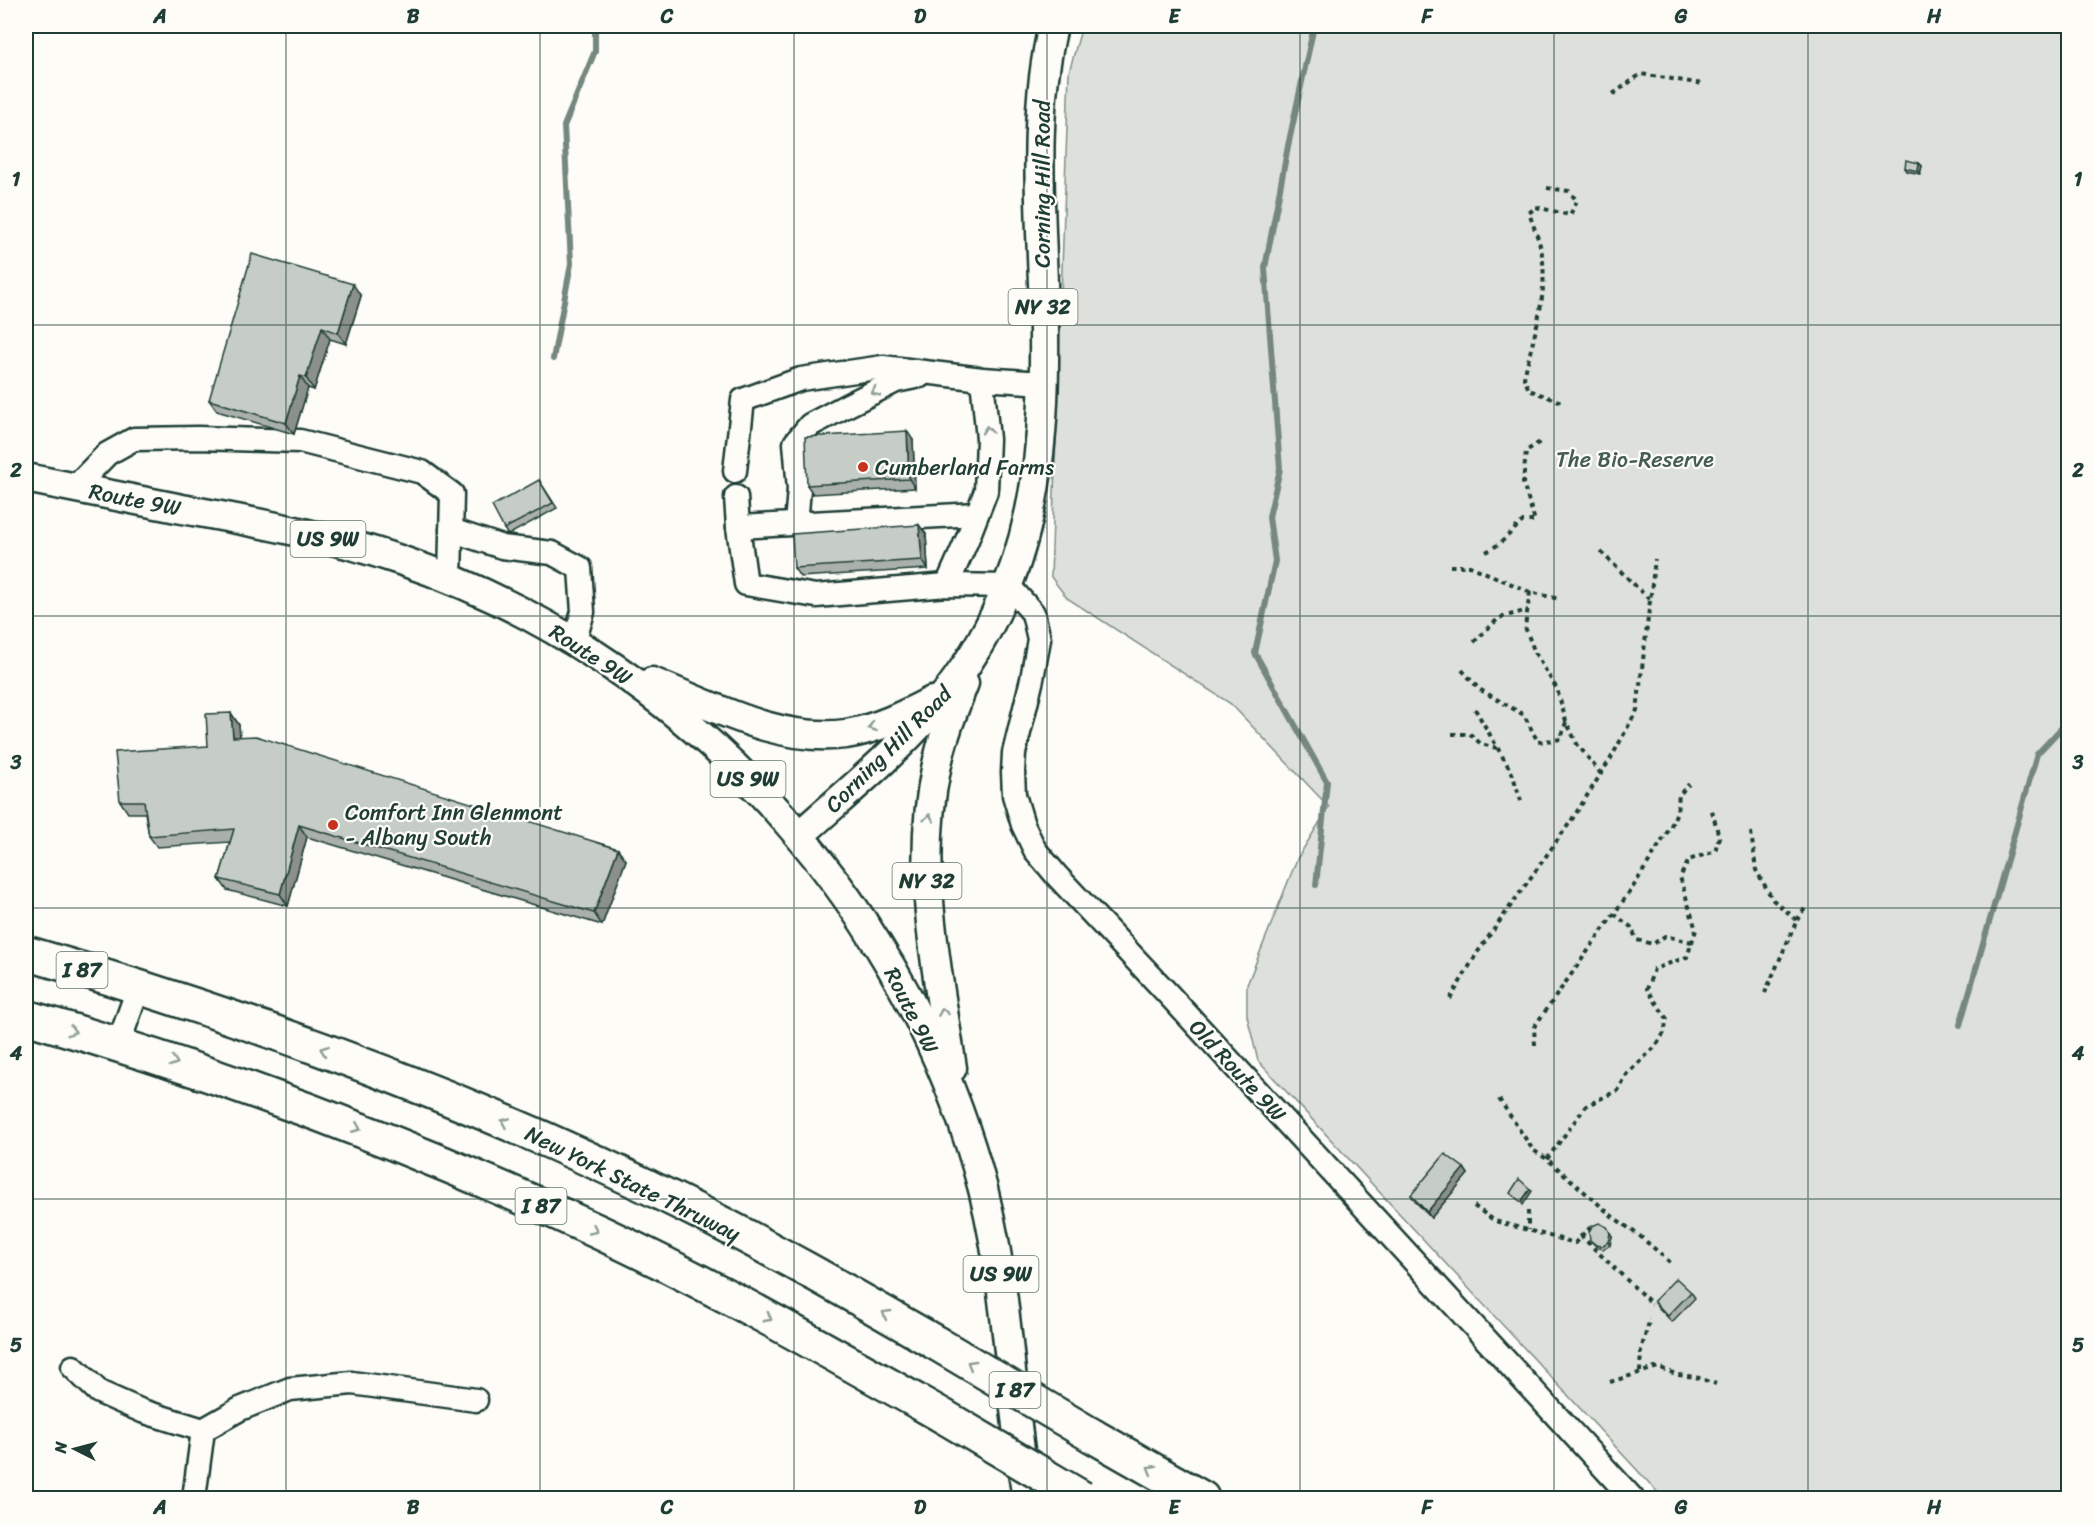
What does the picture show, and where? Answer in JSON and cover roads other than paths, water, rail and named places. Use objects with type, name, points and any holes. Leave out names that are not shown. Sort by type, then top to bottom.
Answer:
[{"type":"highway","name":"New York State Thruway","points":[[26,953],[139,986],[230,1016],[364,1065],[563,1148],[691,1208],[756,1242],[936,1343],[1202,1498]]},
{"type":"highway","name":"I 87","points":[[26,1017],[210,1074],[343,1122],[602,1233],[796,1333],[1082,1498]]},
{"type":"main road","name":"Corning Hill Road","points":[[800,835],[908,736],[945,694],[973,656],[1009,586],[1032,508],[1039,449],[1044,320],[1038,146],[1042,88],[1053,26]]},
{"type":"main road","name":"Route 9W","points":[[26,478],[313,535],[399,560],[450,579],[514,608],[608,664],[693,727],[765,796],[800,835],[843,891],[893,969],[934,1050],[958,1111]]},
{"type":"main road","name":"NY 32","points":[[958,1111],[930,919],[927,887],[928,827],[935,771],[941,748],[973,656]]},
{"type":"main road","points":[[608,664],[769,728],[808,735],[846,734],[864,730],[902,717],[945,694]]},
{"type":"main road","name":"US 9W","points":[[958,1111],[977,1167],[998,1256],[1017,1441],[1027,1498]]},
{"type":"main road","name":"US 9W","points":[[1015,1498],[1017,1441]]},
{"type":"street","points":[[735,471],[743,400],[801,379],[883,367],[982,380],[1043,383]]},
{"type":"street","points":[[807,529],[799,489],[795,442],[810,426],[896,381],[930,373]]},
{"type":"street","points":[[947,585],[986,491],[988,439],[982,380]]},
{"type":"street","points":[[74,488],[107,454],[135,439],[300,441],[422,472],[452,494],[450,579]]},
{"type":"street","points":[[736,497],[746,584],[815,586],[873,582],[1009,586]]},
{"type":"street","points":[[738,527],[836,531],[881,528],[977,514]]},
{"type":"street","points":[[451,530],[502,547],[552,553],[580,568],[583,612],[574,642]]},
{"type":"street","name":"Old Route 9W","points":[[1009,586],[1033,613],[1039,639],[1014,753],[1012,772],[1014,795],[1023,825],[1035,850],[1632,1498]]},
{"type":"street","points":[[118,1044],[139,986]]},
{"type":"street","points":[[73,1367],[99,1392],[142,1411],[203,1430],[240,1409],[290,1389],[352,1383],[476,1400]]},
{"type":"street","points":[[194,1498],[203,1430]]},
{"type":"waterway","points":[[553,359],[571,264],[564,126],[595,51],[595,26]]},
{"type":"waterway","points":[[1314,26],[1265,268],[1280,469],[1269,517],[1275,561],[1255,653],[1327,782],[1316,885]]},
{"type":"waterway","points":[[1960,1025],[2037,754],[2068,721]]},
{"type":"place","name":"Cumberland Farms","points":[[863,467]]},
{"type":"place","name":"Comfort Inn Glenmont - Albany South","points":[[333,825]]},
{"type":"park label","name":"The Bio-Reserve","points":[[1635,459]]}]
